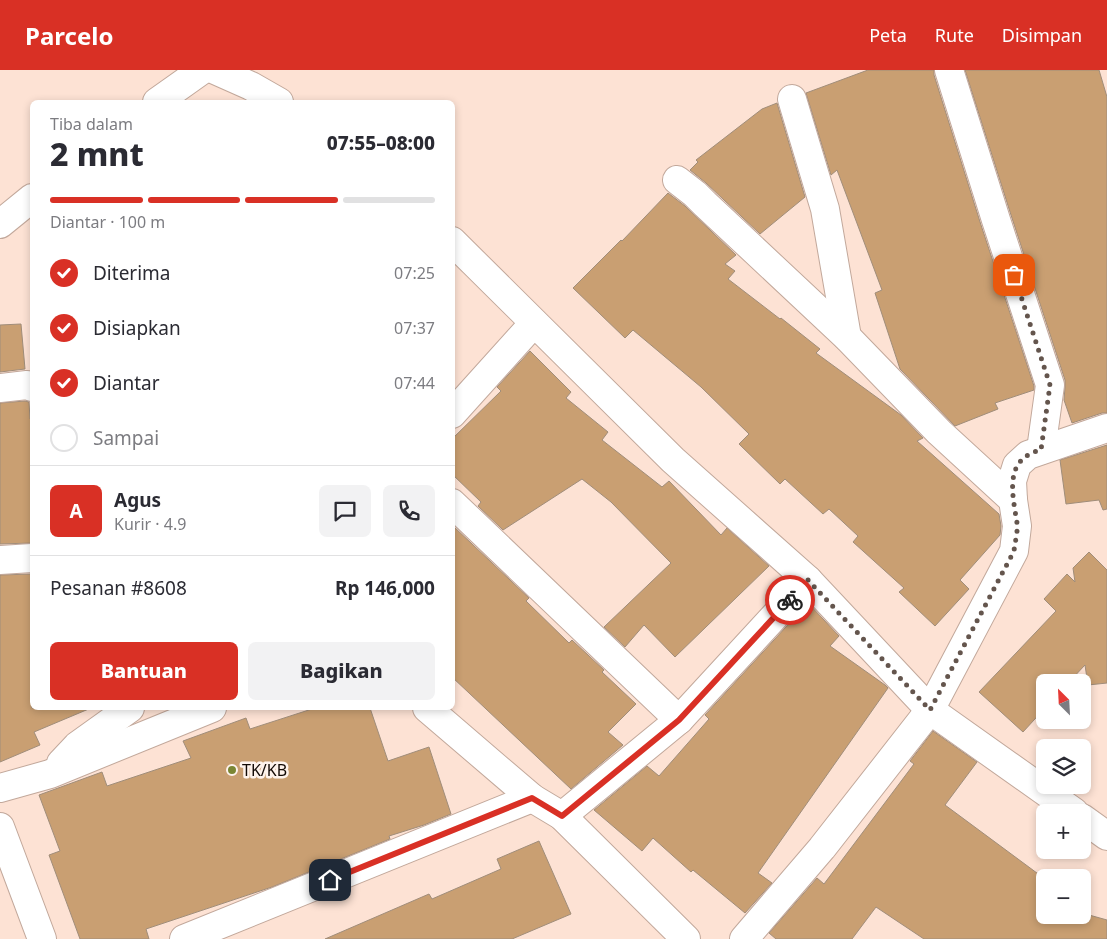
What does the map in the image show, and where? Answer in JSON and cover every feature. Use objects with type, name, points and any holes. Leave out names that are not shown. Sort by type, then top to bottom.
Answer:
[{"type":"street","points":[[160,100],[202,70]]},
{"type":"street","points":[[215,70],[251,86],[276,100]]},
{"type":"street","points":[[949,70],[1050,385],[1041,450]]},
{"type":"street","points":[[792,99],[826,209],[848,337]]},
{"type":"street","points":[[678,180],[848,337],[940,432],[1013,500]]},
{"type":"street","points":[[0,224],[30,200]]},
{"type":"street","points":[[455,244],[673,460],[808,580],[930,710],[1063,804]]},
{"type":"street","points":[[455,411],[534,323]]},
{"type":"street","points":[[0,388],[30,386]]},
{"type":"street","points":[[744,939],[822,848],[930,710],[1014,551],[1017,526],[1012,481],[1017,465],[1028,455],[1107,428]]},
{"type":"street","points":[[455,506],[679,720]]},
{"type":"street","points":[[0,560],[30,558]]},
{"type":"street","points":[[562,816],[679,720],[808,580]]},
{"type":"street","points":[[50,774],[77,746],[127,710]]},
{"type":"street","points":[[0,788],[50,774],[207,710]]},
{"type":"street","points":[[429,710],[532,798],[562,816],[686,939]]},
{"type":"street","points":[[184,939],[532,798]]},
{"type":"street","points":[[1091,824],[1107,836]]},
{"type":"street","points":[[0,826],[42,939]]},
{"type":"building","points":[[868,70],[934,70],[981,225],[1034,386],[1034,390],[995,403],[998,409],[955,426],[900,369],[875,293],[882,290],[837,170],[831,175],[806,93]]},
{"type":"building","points":[[965,70],[1099,70],[1107,97],[1107,413],[1072,423],[1064,400],[1065,380]]},
{"type":"building","points":[[777,103],[805,197],[760,234],[690,170],[698,162],[696,160],[762,109]]},
{"type":"building","points":[[668,193],[685,206],[736,255],[725,264],[735,271],[728,279],[820,349],[816,353],[901,415],[923,438],[917,441],[999,514],[1000,535],[960,580],[969,589],[935,626],[899,592],[904,588],[853,542],[858,536],[829,509],[823,514],[785,479],[780,484],[739,444],[749,434],[701,387],[633,330],[625,338],[573,288]]},
{"type":"building","points":[[21,324],[25,369],[0,372],[0,325]]},
{"type":"building","points":[[530,351],[571,392],[566,398],[608,432],[602,440],[662,487],[669,481],[721,535],[727,528],[769,566],[675,657],[644,625],[625,647],[604,627],[671,563],[611,502],[582,479],[503,530],[478,506],[481,502],[455,477],[455,436],[501,391],[497,387]]},
{"type":"building","points":[[29,402],[30,543],[0,544],[0,403]]},
{"type":"building","points":[[1107,445],[1107,509],[1103,510],[1099,500],[1066,504],[1060,460]]},
{"type":"building","points":[[455,528],[529,598],[526,601],[569,643],[572,640],[636,704],[608,732],[623,745],[571,789],[455,680]]},
{"type":"building","points":[[1089,552],[1107,570],[1107,683],[1091,685],[1091,674],[1086,674],[1085,665],[1077,674],[1036,674],[1036,718],[1023,732],[979,692],[1056,611],[1044,599],[1067,574],[1075,582],[1073,568]]},
{"type":"building","points":[[30,574],[30,710],[86,710],[34,732],[40,745],[0,762],[0,575]]},
{"type":"building","points":[[808,603],[839,636],[830,646],[888,688],[758,873],[772,883],[745,913],[693,870],[691,872],[653,838],[642,851],[594,810],[647,766],[659,776],[709,719],[705,715]]},
{"type":"building","points":[[309,710],[371,710],[388,761],[429,747],[451,814],[389,836],[390,839],[272,887],[146,929],[149,939],[80,939],[49,855],[60,851],[39,795],[102,772],[107,786],[191,758],[183,741],[246,718],[250,729]]},
{"type":"building","points":[[933,731],[977,762],[945,805],[1036,872],[1036,924],[1091,924],[1091,916],[1107,920],[1107,939],[924,939],[876,907],[852,939],[776,939],[769,933],[817,878],[824,884],[914,764],[910,761]]},
{"type":"building","points":[[539,841],[571,914],[512,939],[325,939],[429,894],[432,899],[501,869],[497,859]]},
{"type":"way so far","points":[[790,600],[808,580],[930,710],[1014,551],[1017,526],[1012,481],[1017,465],[1028,455],[1041,450],[1050,385],[1014,275]]},
{"type":"place","name":"TK/KB","points":[[232,770]]},
{"type":"route","points":[[330,880],[532,798],[562,816],[679,720],[790,600]]}]
